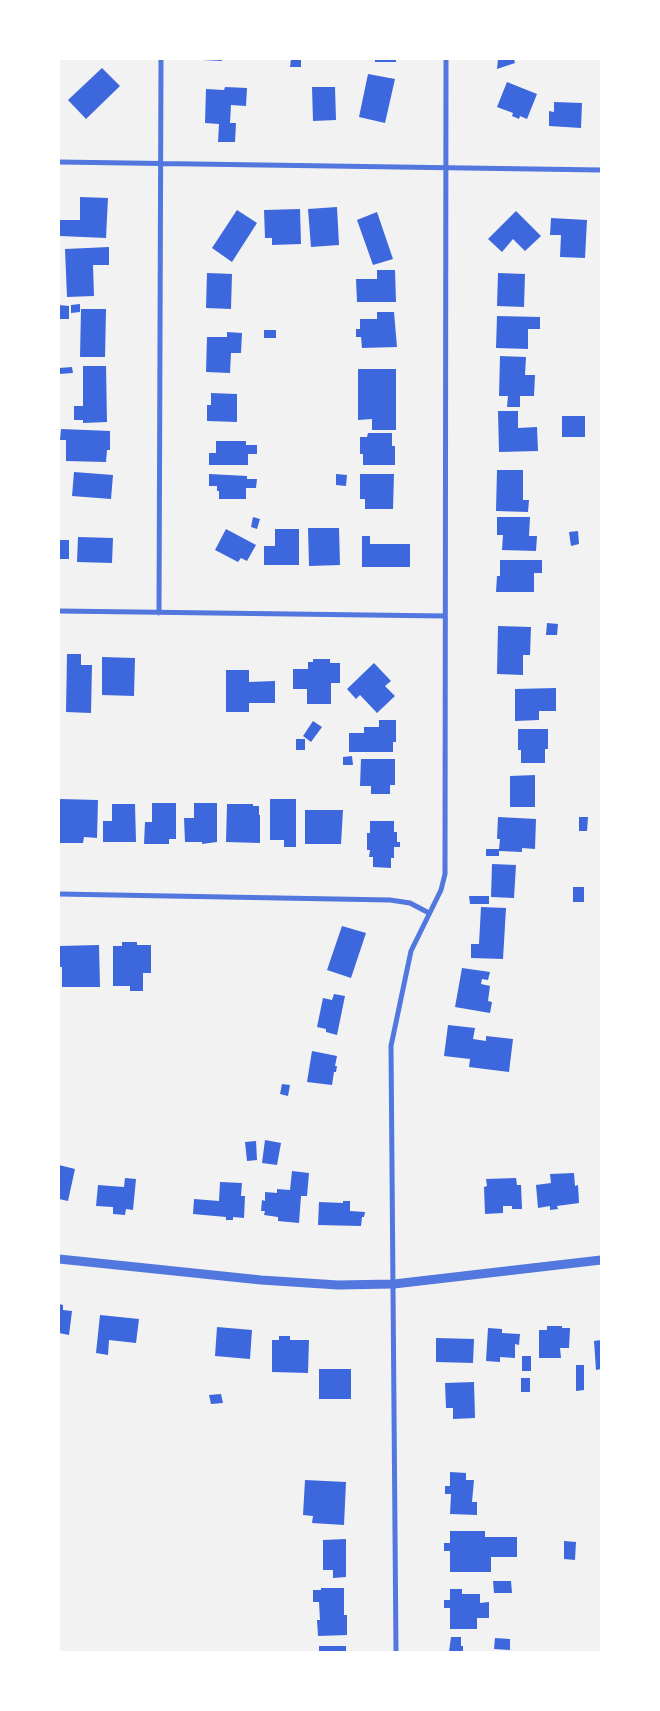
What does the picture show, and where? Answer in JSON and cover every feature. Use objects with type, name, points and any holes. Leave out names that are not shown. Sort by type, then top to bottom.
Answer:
[{"type":"street","points":[[158,613],[161,59]]},
{"type":"street","points":[[396,1652],[391,1046],[412,951],[441,890],[445,874],[446,59]]},
{"type":"street","points":[[59,162],[601,170]]},
{"type":"street","points":[[59,611],[445,616]]},
{"type":"street","points":[[59,894],[390,900],[410,904],[429,913]]},
{"type":"street","points":[[59,1259],[261,1280],[338,1285],[394,1284],[601,1260]]},
{"type":"building","points":[[222,59],[222,61],[202,60]]},
{"type":"building","points":[[291,59],[301,59],[301,67],[290,67]]},
{"type":"building","points":[[375,59],[396,59],[396,62],[375,62]]},
{"type":"building","points":[[498,59],[514,59],[515,63],[497,69]]},
{"type":"building","points":[[102,68],[120,86],[86,119],[68,100]]},
{"type":"building","points":[[368,74],[395,79],[385,123],[359,117]]},
{"type":"building","points":[[507,82],[537,94],[527,119],[520,116],[519,119],[512,116],[513,113],[497,107]]},
{"type":"building","points":[[225,87],[247,88],[246,106],[231,105],[230,123],[236,123],[235,142],[218,142],[219,124],[205,123],[206,89],[224,90]]},
{"type":"building","points":[[312,87],[335,87],[336,120],[313,121]]},
{"type":"building","points":[[554,102],[582,103],[581,128],[549,126],[549,111],[554,112]]},
{"type":"building","points":[[80,197],[108,198],[106,238],[60,236],[60,220],[80,220]]},
{"type":"building","points":[[337,207],[339,245],[311,247],[308,209]]},
{"type":"building","points":[[300,209],[301,244],[272,245],[272,238],[265,238],[264,210]]},
{"type":"building","points":[[237,210],[257,223],[232,262],[212,248]]},
{"type":"building","points":[[516,211],[541,236],[525,251],[513,239],[502,252],[488,239]]},
{"type":"building","points":[[377,212],[393,259],[373,265],[357,220]]},
{"type":"building","points":[[551,218],[587,220],[585,258],[560,257],[561,235],[550,235]]},
{"type":"building","points":[[109,247],[109,265],[93,265],[94,296],[67,297],[65,249]]},
{"type":"building","points":[[377,270],[395,270],[396,302],[357,302],[356,279],[377,279]]},
{"type":"building","points":[[207,273],[232,274],[231,309],[206,308]]},
{"type":"building","points":[[498,273],[525,274],[524,307],[497,306]]},
{"type":"building","points":[[80,304],[80,312],[71,313],[71,305]]},
{"type":"building","points":[[59,305],[69,306],[69,319],[59,319]]},
{"type":"building","points":[[81,309],[106,309],[105,357],[80,357]]},
{"type":"building","points":[[377,312],[394,312],[397,347],[362,348],[361,337],[356,337],[356,329],[360,329],[360,319],[377,319]]},
{"type":"building","points":[[497,316],[540,317],[540,329],[528,329],[528,349],[496,348]]},
{"type":"building","points":[[264,330],[276,330],[276,338],[264,338]]},
{"type":"building","points":[[227,332],[242,333],[241,353],[231,353],[230,373],[206,372],[207,337],[227,337]]},
{"type":"building","points":[[500,356],[526,357],[525,375],[535,375],[534,396],[520,396],[520,407],[507,407],[508,396],[499,396]]},
{"type":"building","points":[[83,366],[106,366],[107,422],[83,423],[83,420],[74,420],[74,406],[83,406]]},
{"type":"building","points":[[72,367],[73,373],[59,374],[59,368]]},
{"type":"building","points":[[358,369],[396,369],[396,430],[372,430],[372,419],[358,420]]},
{"type":"building","points":[[211,393],[237,394],[237,422],[207,421],[207,405],[211,405]]},
{"type":"building","points":[[498,411],[518,411],[518,428],[537,427],[538,451],[499,452]]},
{"type":"building","points":[[562,416],[585,416],[585,437],[562,437]]},
{"type":"building","points":[[61,429],[110,431],[110,450],[107,450],[106,462],[66,461],[66,440],[60,440]]},
{"type":"building","points":[[368,433],[392,433],[392,446],[395,446],[395,465],[363,465],[363,454],[360,454],[360,437],[367,437]]},
{"type":"building","points":[[216,441],[246,441],[246,445],[257,445],[257,454],[248,454],[248,465],[209,465],[209,453],[216,453]]},
{"type":"building","points":[[497,470],[523,470],[523,500],[529,500],[528,512],[496,511]]},
{"type":"building","points":[[74,472],[113,475],[111,499],[72,496]]},
{"type":"building","points":[[209,474],[247,476],[247,479],[257,479],[256,488],[246,488],[246,499],[219,499],[217,486],[209,486]]},
{"type":"building","points":[[336,474],[347,475],[346,486],[336,485]]},
{"type":"building","points":[[360,474],[394,474],[393,509],[365,509],[365,499],[360,499]]},
{"type":"building","points":[[253,517],[260,519],[257,529],[251,527]]},
{"type":"building","points":[[497,517],[530,517],[529,536],[537,536],[536,551],[502,550],[503,535],[497,535]]},
{"type":"building","points":[[308,528],[339,528],[340,565],[309,566]]},
{"type":"building","points":[[226,529],[256,545],[247,561],[241,558],[238,562],[215,550]]},
{"type":"building","points":[[275,529],[299,529],[299,565],[264,565],[264,546],[275,546]]},
{"type":"building","points":[[578,531],[579,544],[571,546],[569,532]]},
{"type":"building","points":[[362,536],[370,536],[370,544],[410,544],[410,567],[362,567]]},
{"type":"building","points":[[78,537],[113,538],[112,563],[77,562]]},
{"type":"building","points":[[59,540],[69,540],[69,559],[59,559]]},
{"type":"building","points":[[500,560],[542,560],[542,573],[534,573],[534,592],[496,592],[497,576],[500,576]]},
{"type":"building","points":[[547,623],[558,624],[557,635],[546,635]]},
{"type":"building","points":[[498,626],[531,627],[530,655],[523,655],[523,675],[497,674]]},
{"type":"building","points":[[67,654],[81,654],[81,665],[92,665],[91,713],[66,712]]},
{"type":"building","points":[[102,657],[135,658],[134,696],[102,695]]},
{"type":"building","points":[[313,659],[330,659],[330,663],[340,663],[340,683],[331,683],[331,704],[307,704],[307,689],[293,689],[293,669],[308,669],[308,662],[313,662]]},
{"type":"building","points":[[374,663],[391,681],[385,686],[395,696],[377,713],[360,695],[356,699],[347,689]]},
{"type":"building","points":[[226,670],[249,670],[249,682],[275,681],[275,703],[249,703],[249,712],[226,712]]},
{"type":"building","points":[[556,688],[556,711],[539,711],[539,720],[515,721],[515,689]]},
{"type":"building","points":[[379,720],[396,720],[396,742],[393,742],[393,752],[349,752],[349,733],[364,733],[364,727],[379,727]]},
{"type":"building","points":[[313,721],[322,727],[311,742],[303,736]]},
{"type":"building","points":[[518,729],[548,729],[548,749],[545,749],[545,763],[521,763],[521,750],[518,750]]},
{"type":"building","points":[[296,739],[305,739],[305,750],[296,750]]},
{"type":"building","points":[[352,756],[353,765],[343,765],[343,757]]},
{"type":"building","points":[[361,759],[395,759],[395,785],[390,785],[390,794],[371,794],[371,786],[360,786]]},
{"type":"building","points":[[535,775],[535,807],[510,807],[510,776]]},
{"type":"building","points":[[60,799],[98,800],[97,838],[84,837],[83,843],[60,843]]},
{"type":"building","points":[[270,799],[296,799],[296,847],[284,847],[284,840],[270,840]]},
{"type":"building","points":[[152,803],[176,803],[176,839],[169,839],[169,844],[144,844],[145,822],[152,822]]},
{"type":"building","points":[[194,803],[217,803],[217,842],[202,844],[202,842],[185,842],[184,818],[194,818]]},
{"type":"building","points":[[112,804],[135,804],[136,842],[103,842],[103,821],[112,821]]},
{"type":"building","points":[[227,804],[253,804],[253,806],[259,806],[260,843],[226,842]]},
{"type":"building","points":[[305,810],[343,810],[341,844],[305,844]]},
{"type":"building","points":[[498,817],[536,819],[535,849],[522,848],[522,852],[499,851],[499,856],[486,856],[486,849],[499,849],[500,839],[497,839]]},
{"type":"building","points":[[579,817],[588,817],[587,831],[579,831]]},
{"type":"building","points":[[370,821],[394,821],[394,832],[397,832],[397,842],[400,842],[400,847],[394,847],[394,858],[391,858],[391,868],[373,867],[373,857],[369,857],[370,850],[367,850],[367,833],[370,833]]},
{"type":"building","points":[[492,864],[516,865],[514,898],[491,897]]},
{"type":"building","points":[[573,887],[584,887],[584,902],[573,902]]},
{"type":"building","points":[[469,896],[489,896],[489,904],[470,904]]},
{"type":"building","points":[[481,907],[506,908],[503,959],[471,958],[471,944],[479,944]]},
{"type":"building","points":[[342,926],[366,933],[351,978],[327,970]]},
{"type":"building","points":[[122,942],[137,942],[137,945],[151,945],[151,973],[143,973],[143,991],[130,991],[130,986],[113,986],[113,946],[122,946]]},
{"type":"building","points":[[99,945],[100,987],[62,987],[62,967],[59,967],[59,946]]},
{"type":"building","points":[[462,968],[490,972],[488,980],[482,979],[481,984],[490,986],[488,1001],[492,1002],[490,1013],[455,1007]]},
{"type":"building","points":[[334,994],[345,996],[337,1035],[317,1027],[323,998],[332,1000]]},
{"type":"building","points":[[448,1025],[475,1028],[473,1039],[486,1041],[486,1036],[513,1039],[509,1072],[469,1067],[470,1059],[444,1056]]},
{"type":"building","points":[[312,1051],[337,1056],[336,1072],[334,1072],[332,1085],[307,1082]]},
{"type":"building","points":[[282,1084],[290,1085],[288,1096],[280,1094]]},
{"type":"building","points":[[265,1140],[281,1143],[277,1165],[262,1163]]},
{"type":"building","points":[[256,1141],[257,1160],[247,1161],[245,1142]]},
{"type":"building","points":[[59,1165],[75,1169],[68,1201],[59,1199]]},
{"type":"building","points":[[292,1171],[309,1173],[307,1196],[301,1196],[299,1223],[278,1221],[278,1217],[264,1215],[265,1211],[261,1211],[262,1200],[265,1201],[265,1192],[277,1193],[277,1189],[290,1190]]},
{"type":"building","points":[[574,1173],[575,1186],[578,1185],[579,1203],[557,1206],[558,1209],[550,1210],[550,1206],[538,1208],[536,1185],[551,1183],[550,1174]]},
{"type":"building","points":[[125,1178],[136,1179],[133,1210],[126,1209],[125,1215],[113,1214],[113,1207],[96,1206],[98,1185],[124,1187]]},
{"type":"building","points":[[516,1178],[517,1185],[521,1185],[522,1209],[512,1209],[512,1206],[503,1206],[503,1213],[485,1214],[484,1187],[487,1186],[486,1179]]},
{"type":"building","points":[[220,1182],[242,1183],[241,1196],[245,1196],[244,1218],[233,1217],[233,1220],[226,1220],[226,1217],[193,1214],[194,1199],[219,1201]]},
{"type":"building","points":[[343,1201],[350,1201],[350,1211],[365,1212],[364,1217],[362,1217],[361,1226],[318,1225],[319,1202],[343,1203]]},
{"type":"building","points":[[59,1304],[63,1305],[63,1310],[72,1311],[69,1335],[59,1333]]},
{"type":"building","points":[[100,1315],[139,1319],[136,1343],[109,1340],[108,1355],[96,1353]]},
{"type":"building","points":[[547,1326],[570,1328],[569,1348],[560,1348],[561,1358],[539,1358],[539,1330],[547,1330]]},
{"type":"building","points":[[217,1327],[252,1330],[250,1359],[215,1356]]},
{"type":"building","points":[[488,1328],[502,1329],[502,1333],[520,1334],[519,1345],[515,1344],[515,1358],[500,1357],[500,1362],[486,1361]]},
{"type":"building","points":[[279,1336],[290,1336],[290,1340],[309,1340],[308,1373],[272,1372],[272,1340],[279,1340]]},
{"type":"building","points":[[436,1338],[474,1339],[473,1363],[436,1362]]},
{"type":"building","points":[[601,1340],[601,1369],[596,1370],[594,1341]]},
{"type":"building","points":[[522,1356],[531,1356],[531,1371],[522,1371]]},
{"type":"building","points":[[576,1365],[584,1365],[584,1390],[576,1391]]},
{"type":"building","points":[[319,1369],[351,1369],[351,1399],[319,1399]]},
{"type":"building","points":[[521,1378],[530,1378],[530,1392],[521,1392]]},
{"type":"building","points":[[474,1382],[475,1418],[453,1419],[453,1408],[446,1408],[445,1383]]},
{"type":"building","points":[[221,1394],[223,1403],[211,1404],[209,1395]]},
{"type":"building","points":[[450,1472],[466,1473],[466,1480],[474,1480],[472,1502],[477,1502],[477,1515],[450,1514],[451,1494],[445,1494],[445,1486],[450,1486]]},
{"type":"building","points":[[305,1480],[346,1482],[344,1525],[312,1523],[313,1516],[303,1515]]},
{"type":"building","points":[[450,1531],[485,1531],[485,1537],[517,1537],[517,1557],[491,1557],[491,1572],[450,1572],[450,1551],[444,1551],[444,1543],[450,1543]]},
{"type":"building","points":[[346,1539],[346,1577],[333,1578],[333,1570],[323,1570],[323,1540]]},
{"type":"building","points":[[564,1541],[576,1542],[575,1560],[564,1559]]},
{"type":"building","points":[[493,1581],[511,1581],[512,1593],[494,1593]]},
{"type":"building","points":[[321,1588],[344,1588],[344,1615],[347,1615],[347,1635],[318,1636],[317,1620],[320,1620],[319,1602],[313,1602],[313,1590],[321,1590]]},
{"type":"building","points":[[450,1589],[462,1589],[462,1594],[480,1594],[480,1603],[489,1602],[489,1618],[477,1618],[477,1629],[450,1629],[450,1608],[444,1608],[444,1600],[450,1600]]},
{"type":"building","points":[[451,1637],[461,1637],[463,1652],[449,1652]]},
{"type":"building","points":[[495,1638],[510,1639],[510,1650],[494,1649]]},
{"type":"building","points":[[319,1646],[346,1646],[346,1652],[319,1652]]}]
